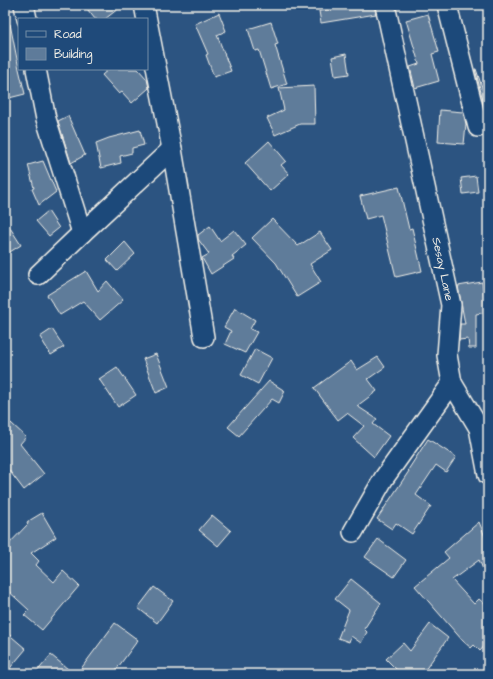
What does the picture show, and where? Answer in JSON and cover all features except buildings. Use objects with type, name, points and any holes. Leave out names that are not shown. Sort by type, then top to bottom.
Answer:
[{"type":"street","points":[[24,5],[27,18]]},
{"type":"street","points":[[144,5],[147,18]]},
{"type":"street","name":"Sesay Lane","points":[[385,5],[451,305],[447,355],[452,383]]},
{"type":"street","points":[[447,5],[478,127]]},
{"type":"street","points":[[148,26],[172,149],[204,337]]},
{"type":"street","points":[[36,70],[46,120],[82,232]]},
{"type":"street","points":[[38,275],[172,149]]},
{"type":"street","points":[[353,532],[384,478],[452,383],[483,427],[488,476]]}]
